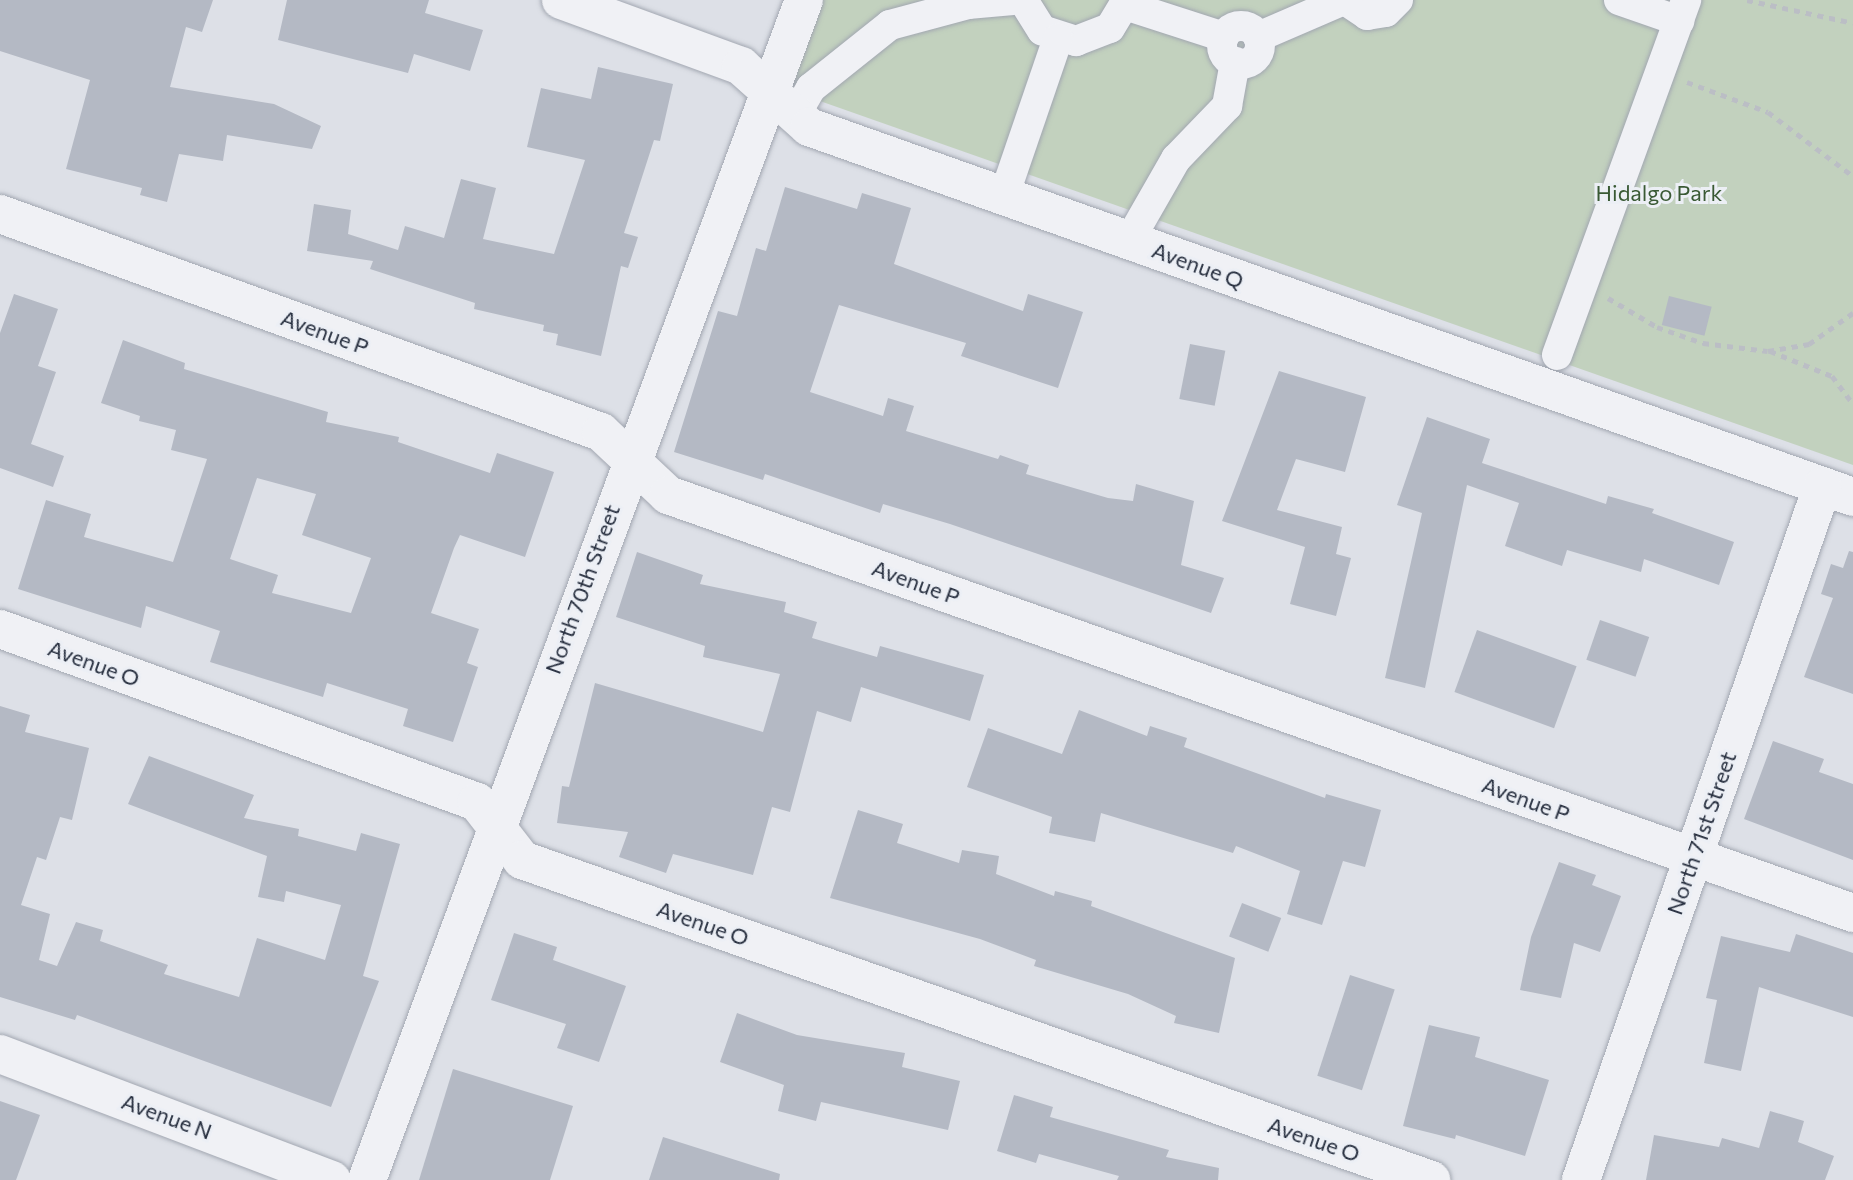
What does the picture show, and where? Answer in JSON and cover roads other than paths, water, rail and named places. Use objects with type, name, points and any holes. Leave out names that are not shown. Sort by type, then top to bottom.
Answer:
[{"type":"street","name":"Avenue Q","points":[[561,0],[741,66],[809,127],[1838,492]]},
{"type":"street","name":"North 70th Street","points":[[367,1180],[629,460],[783,102],[804,0]]},
{"type":"street","points":[[783,102],[811,88],[890,25],[968,4],[1013,0]]},
{"type":"street","points":[[1023,0],[1042,30],[1058,38],[1094,37],[1110,28],[1126,3],[1253,59],[1260,49],[1258,37],[1345,0],[1367,15],[1386,12],[1398,0]]},
{"type":"street","points":[[1557,355],[1682,11],[1619,0]]},
{"type":"street","points":[[1004,196],[1058,38]]},
{"type":"street","points":[[1129,241],[1176,159],[1227,106],[1229,50]]},
{"type":"street","name":"Avenue P","points":[[0,214],[601,432],[668,495],[1853,913]]},
{"type":"street","name":"North 71st Street","points":[[1581,1180],[1692,858],[1838,492]]},
{"type":"street","name":"Avenue O","points":[[0,629],[477,802],[522,860],[1431,1180]]},
{"type":"street","name":"Avenue N","points":[[0,1054],[332,1180]]},
{"type":"park label","name":"Hidalgo Park","points":[[1659,193]]}]
